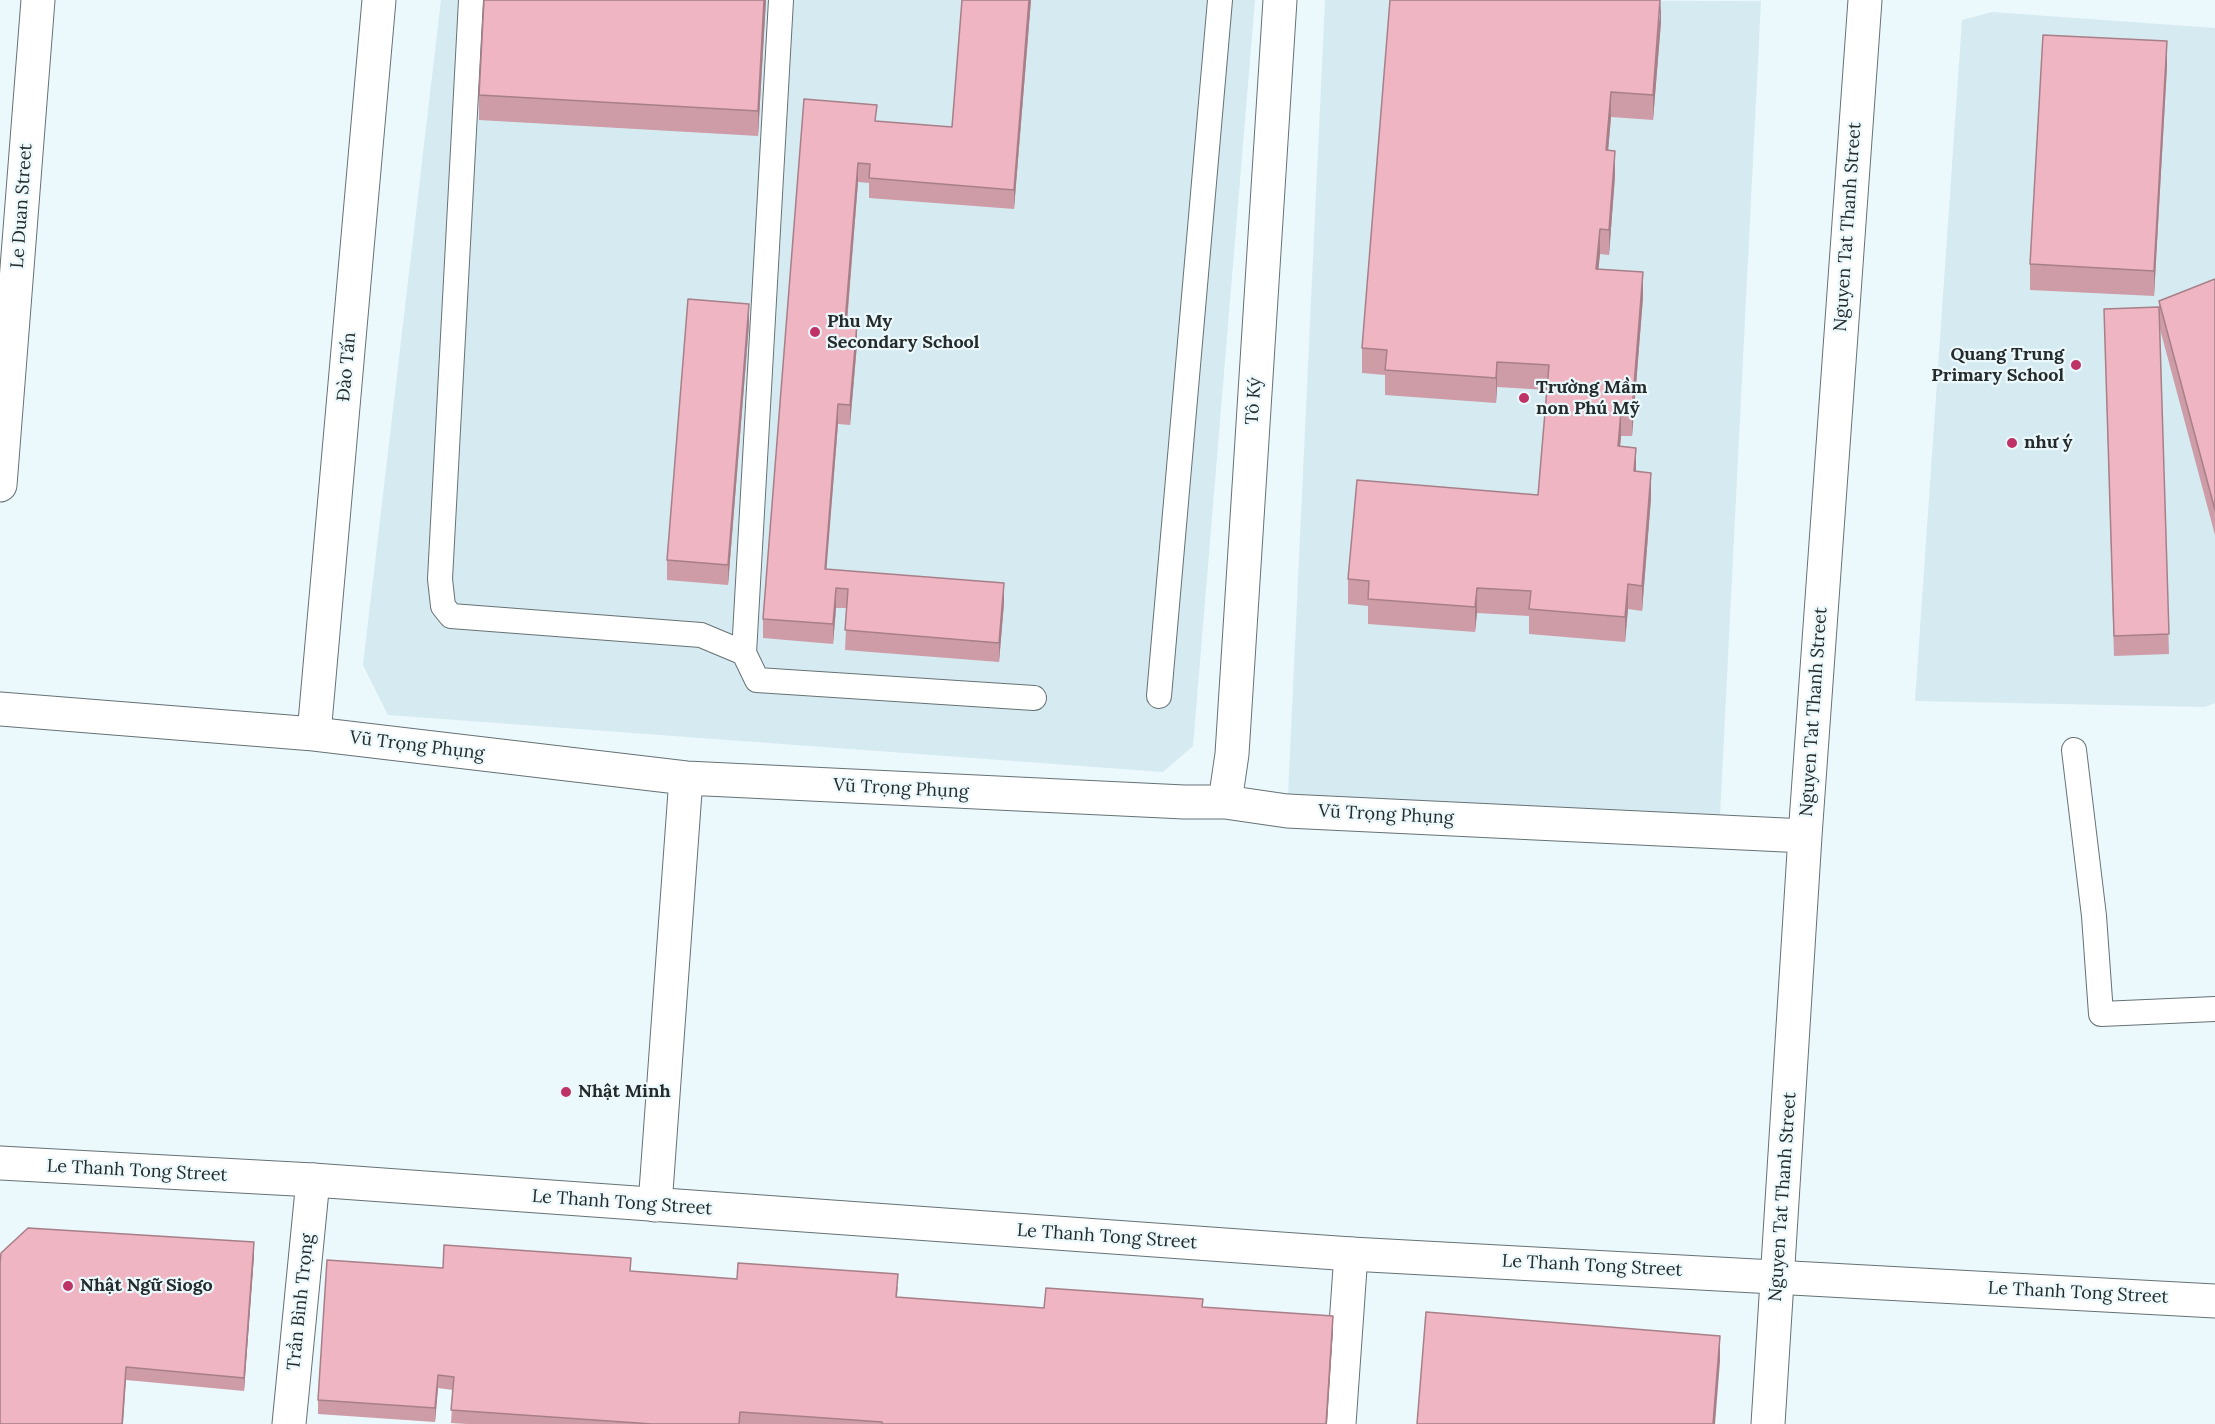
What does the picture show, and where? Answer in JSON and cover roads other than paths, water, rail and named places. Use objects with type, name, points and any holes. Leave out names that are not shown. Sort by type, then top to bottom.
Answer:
[{"type":"street","name":"Le Duan Street","points":[[0,485],[13,145],[38,0]]},
{"type":"street","name":"Đào Tấn","points":[[314,734],[379,0]]},
{"type":"street","name":"Tô Ký","points":[[1225,802],[1233,742],[1280,0]]},
{"type":"street","name":"Nguyen Tat Thanh Street","points":[[1768,1424],[1805,836],[1865,0]]},
{"type":"street","name":"Vũ Trọng Phụng","points":[[0,709],[314,734],[686,778],[1184,802],[1225,802],[1287,810],[1805,836]]},
{"type":"street","points":[[655,1205],[686,778]]},
{"type":"street","name":"Le Thanh Tong Street","points":[[0,1163],[313,1180],[1351,1254],[2215,1301]]},
{"type":"street","name":"Trần Bình Trọng","points":[[289,1424],[313,1180]]},
{"type":"street","points":[[1339,1424],[1351,1254]]},
{"type":"lane","points":[[471,0],[440,579],[443,606],[451,616],[701,635],[744,653]]},
{"type":"lane","points":[[781,0],[744,653],[758,680],[1034,698]]},
{"type":"lane","points":[[1159,696],[1220,0]]},
{"type":"lane","points":[[2074,750],[2094,916],[2102,1014],[2215,1009]]},
{"type":"place","name":"Phu My Secondary School","points":[[815,332]]},
{"type":"place","name":"Quang Trung Primary School","points":[[2076,365]]},
{"type":"place","name":"Trường Mầm non Phú Mỹ","points":[[1524,398]]},
{"type":"place","name":"như ý","points":[[2012,443]]},
{"type":"place","name":"Nhật Minh","points":[[566,1092]]},
{"type":"place","name":"Nhật Ngữ Siogo","points":[[68,1286]]}]
